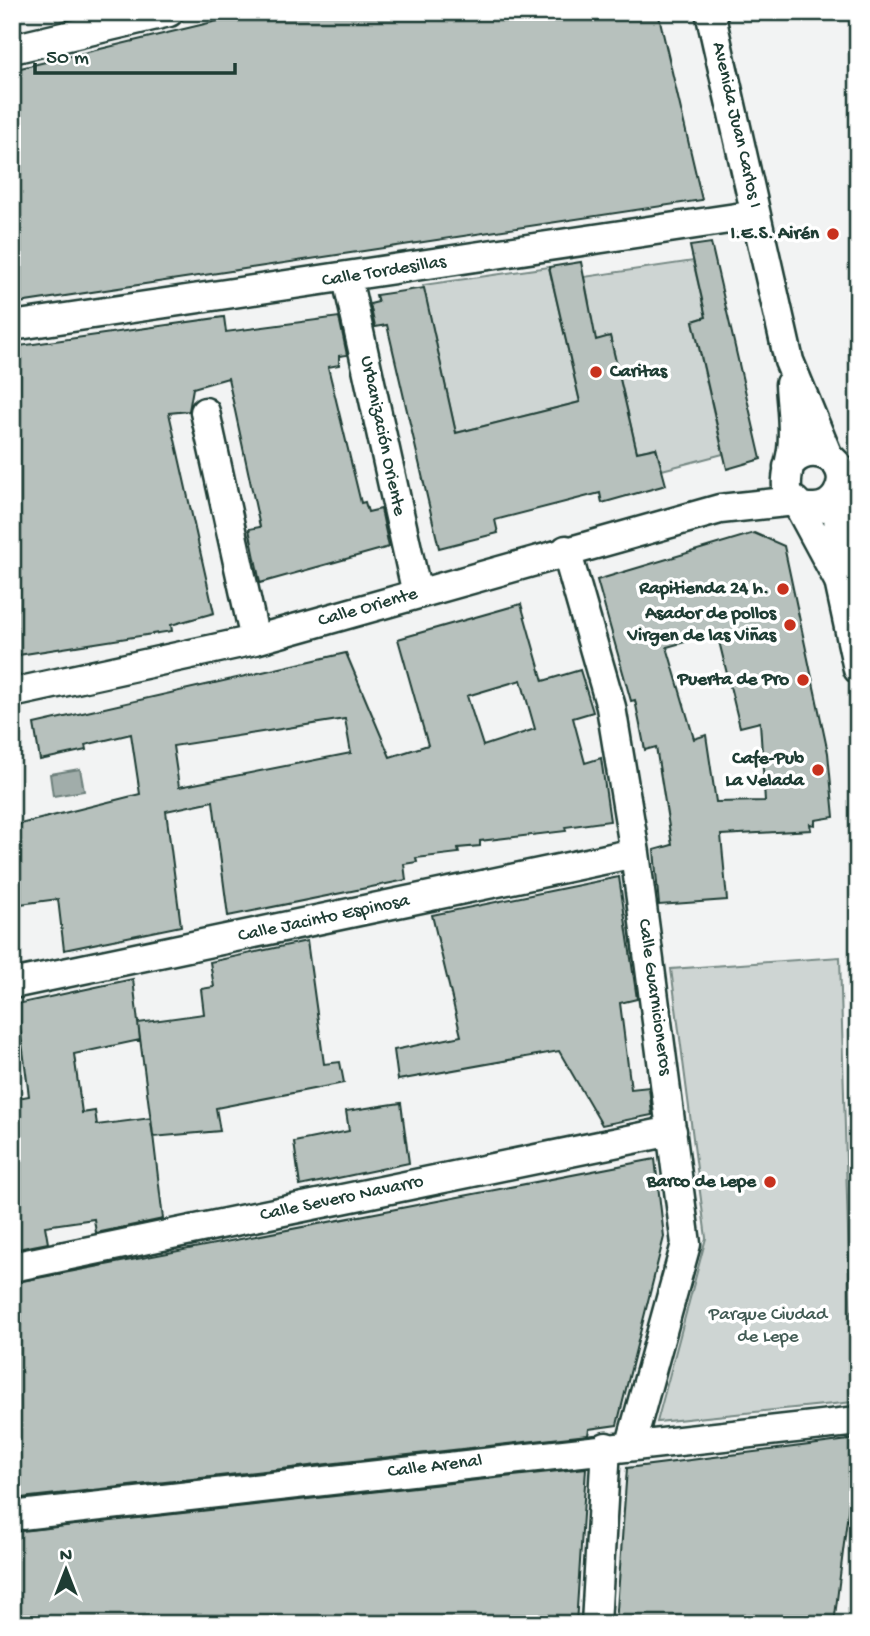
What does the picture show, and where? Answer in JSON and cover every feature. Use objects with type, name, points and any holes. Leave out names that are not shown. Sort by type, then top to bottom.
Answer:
[{"type":"street","points":[[12,50],[169,12]]},
{"type":"street","name":"Avenida Juan Carlos I","points":[[710,12],[789,360]]},
{"type":"street","name":"Calle Tordesillas","points":[[12,326],[756,215]]},
{"type":"street","name":"Urbanización Oriente","points":[[347,278],[417,594]]},
{"type":"street","points":[[789,360],[829,456],[839,468],[845,484],[839,581],[858,669]]},
{"type":"street","points":[[789,360],[792,449],[785,483],[839,581]]},
{"type":"street","points":[[205,412],[255,640]]},
{"type":"street","points":[[787,468],[804,453],[820,452],[858,463]]},
{"type":"street","name":"Calle Oriente","points":[[720,509],[774,480],[787,468]]},
{"type":"street","points":[[796,502],[815,508],[824,506],[845,484]]},
{"type":"street","name":"Calle Oriente","points":[[12,693],[255,640],[720,509],[796,502]]},
{"type":"street","name":"Calle Guarnicioneros","points":[[566,551],[611,707],[635,853],[686,1244],[619,1445],[596,1624]]},
{"type":"street","name":"Calle Jacinto Espinosa","points":[[12,984],[635,853]]},
{"type":"street","name":"Calle Severo Navarro","points":[[12,1267],[672,1131]]},
{"type":"street","name":"Calle Arenal","points":[[12,1516],[619,1445],[858,1421]]},
{"type":"green space","points":[[693,261],[706,317],[693,321],[723,454],[662,470],[656,448],[637,452],[610,337],[583,343],[575,305],[589,302],[584,277]]},
{"type":"green space","points":[[549,267],[580,402],[456,433],[423,285]]},
{"type":"green space","name":"Parque Ciudad de Lepe","points":[[840,957],[853,1402],[657,1422],[706,1238],[671,969]]},
{"type":"shaded area","points":[[80,769],[84,791],[53,796],[50,774]]},
{"type":"building","points":[[255,12],[658,12],[702,200],[12,304],[12,70]]},
{"type":"building","points":[[711,243],[761,459],[727,469],[693,321],[706,317],[690,246]]},
{"type":"building","points":[[581,262],[596,340],[610,336],[637,452],[656,448],[666,485],[602,503],[600,493],[495,520],[498,533],[439,548],[387,325],[375,327],[370,304],[378,302],[376,295],[424,288],[456,433],[580,402],[549,267]]},
{"type":"building","points":[[224,317],[226,332],[339,317],[347,355],[339,356],[339,365],[328,367],[361,503],[365,502],[368,512],[381,509],[389,547],[260,583],[249,529],[260,527],[228,378],[193,388],[189,411],[169,413],[214,613],[171,625],[172,631],[12,656],[12,347]]},
{"type":"building","points":[[754,533],[784,546],[828,753],[834,817],[815,820],[815,825],[810,824],[811,830],[721,835],[727,900],[659,905],[654,850],[672,845],[656,747],[645,750],[635,700],[631,701],[597,580]],"holes":[[[717,633],[740,727],[760,722],[765,801],[716,802],[706,735],[694,739],[667,647]]]},
{"type":"building","points":[[521,604],[543,681],[580,670],[593,712],[573,718],[585,763],[601,758],[610,821],[565,827],[566,831],[480,841],[480,846],[458,848],[459,853],[416,858],[417,862],[404,864],[406,880],[228,916],[213,801],[166,811],[181,926],[64,950],[58,899],[12,905],[12,826],[140,794],[131,734],[85,745],[86,750],[40,760],[34,724],[346,653],[390,757],[428,745],[398,639]],"holes":[[[521,680],[535,729],[483,746],[467,696]],[[345,719],[351,753],[179,787],[173,746]]]},
{"type":"building","points":[[619,877],[637,999],[620,1003],[631,1089],[649,1087],[652,1115],[602,1125],[559,1051],[398,1080],[394,1050],[461,1036],[432,915]]},
{"type":"building","points":[[307,941],[324,1064],[340,1062],[344,1083],[216,1108],[220,1131],[153,1137],[138,1023],[204,1014],[201,989],[214,987],[210,962]]},
{"type":"building","points":[[133,979],[140,1040],[74,1054],[82,1113],[95,1111],[97,1125],[151,1118],[163,1219],[96,1233],[94,1219],[45,1226],[48,1243],[12,1250],[12,1099],[29,1096],[17,1004]]},
{"type":"building","points":[[401,1103],[409,1163],[300,1186],[294,1142],[349,1131],[346,1111]]},
{"type":"building","points":[[655,1159],[664,1237],[617,1425],[589,1429],[588,1435],[12,1499],[12,1283]]},
{"type":"building","points":[[857,1439],[834,1624],[616,1624],[627,1468]]},
{"type":"building","points":[[586,1468],[576,1624],[12,1624],[12,1532]]},
{"type":"place","name":"I.E.S. Airén","points":[[833,234]]},
{"type":"place","name":"Caritas","points":[[596,372]]},
{"type":"place","name":"Rapitienda 24 h.","points":[[783,589]]},
{"type":"place","name":"Asador de pollos Virgen de las Viñas","points":[[790,625]]},
{"type":"place","name":"Puerta de Pro","points":[[803,680]]},
{"type":"place","name":"Cafe-Pub La Velada","points":[[818,770]]},
{"type":"place","name":"Barco de Lepe","points":[[770,1182]]}]
